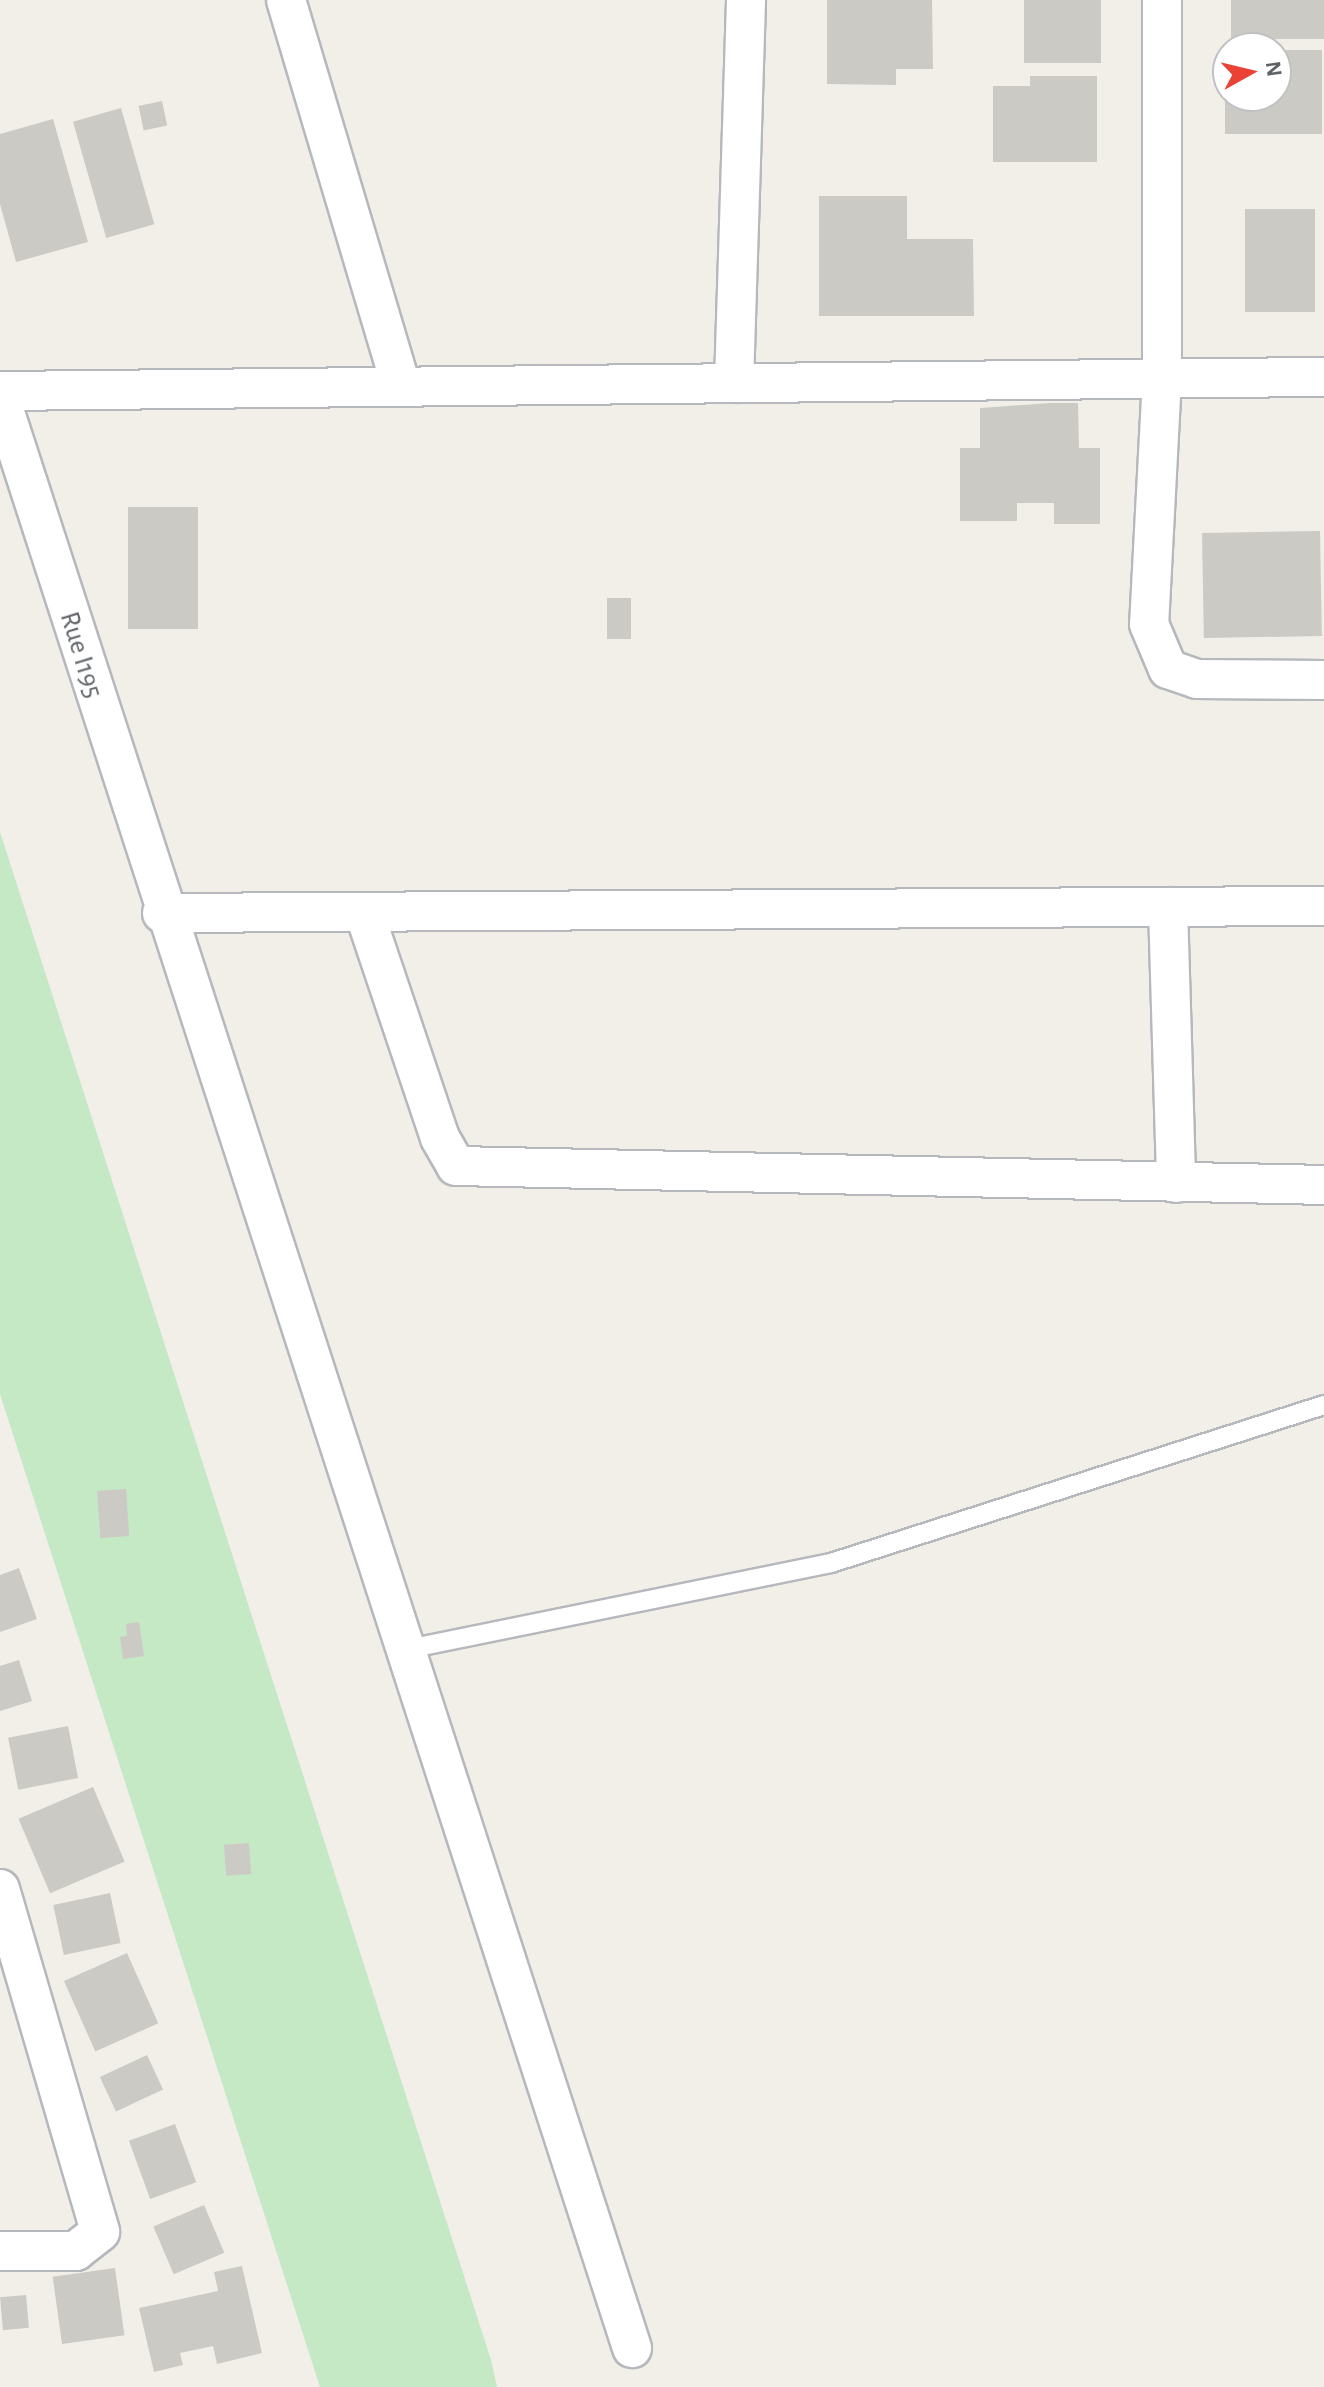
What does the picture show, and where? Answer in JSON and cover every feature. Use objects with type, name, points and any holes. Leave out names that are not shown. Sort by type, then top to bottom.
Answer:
[{"type":"street","points":[[286,0],[401,385]]},
{"type":"street","points":[[734,383],[746,0]]},
{"type":"street","points":[[1162,0],[1162,378],[1149,624],[1168,669],[1197,679],[1324,680]]},
{"type":"street","points":[[0,391],[1324,377]]},
{"type":"street","name":"Rue I195","points":[[0,397],[162,913],[408,1649],[632,2348]]},
{"type":"street","points":[[162,913],[1324,906]]},
{"type":"street","points":[[1168,907],[1176,1183]]},
{"type":"street","points":[[364,912],[440,1138],[456,1166],[1324,1185]]},
{"type":"street","points":[[0,1889],[100,2232],[76,2251],[0,2251]]},
{"type":"lane","points":[[408,1649],[831,1563],[1324,1405]]},
{"type":"green space","points":[[0,832],[491,2360],[497,2387],[320,2387],[0,1394]]},
{"type":"building","points":[[827,0],[932,0],[933,69],[896,69],[896,85],[827,84]]},
{"type":"building","points":[[1024,0],[1101,0],[1101,63],[1024,63]]},
{"type":"building","points":[[1231,0],[1324,0],[1324,39],[1292,39],[1292,32],[1231,32]]},
{"type":"building","points":[[1292,50],[1322,50],[1322,134],[1225,134],[1225,112],[1292,112]]},
{"type":"building","points":[[1030,76],[1097,76],[1097,162],[993,162],[993,86],[1030,86]]},
{"type":"building","points":[[162,101],[167,125],[144,130],[139,106]]},
{"type":"building","points":[[121,108],[154,224],[106,238],[73,122]]},
{"type":"building","points":[[53,119],[88,242],[16,262],[0,204],[0,134]]},
{"type":"building","points":[[819,196],[907,196],[907,239],[973,239],[974,316],[819,316]]},
{"type":"building","points":[[1245,209],[1315,209],[1315,312],[1245,312]]},
{"type":"building","points":[[1078,403],[1079,448],[1100,448],[1100,524],[1054,524],[1054,503],[1017,503],[1017,521],[960,521],[960,448],[980,448],[980,408]]},
{"type":"building","points":[[128,507],[198,507],[198,629],[128,629]]},
{"type":"building","points":[[1320,531],[1322,636],[1204,638],[1202,533]]},
{"type":"building","points":[[607,598],[631,598],[631,639],[607,639]]},
{"type":"building","points":[[126,1489],[129,1536],[100,1538],[97,1491]]},
{"type":"building","points":[[19,1568],[37,1619],[0,1632],[0,1575]]},
{"type":"building","points":[[139,1622],[144,1656],[123,1659],[120,1637],[127,1636],[126,1624]]},
{"type":"building","points":[[19,1660],[32,1701],[0,1711],[0,1666]]},
{"type":"building","points":[[68,1726],[78,1778],[18,1790],[8,1738]]},
{"type":"building","points":[[93,1787],[125,1862],[50,1893],[18,1819]]},
{"type":"building","points":[[249,1843],[251,1874],[226,1876],[224,1845]]},
{"type":"building","points":[[110,1893],[121,1943],[64,1955],[53,1905]]},
{"type":"building","points":[[127,1953],[158,2023],[95,2051],[64,1981]]},
{"type":"building","points":[[147,2055],[163,2089],[116,2111],[100,2077]]},
{"type":"building","points":[[175,2124],[196,2182],[150,2199],[129,2141]]},
{"type":"building","points":[[204,2205],[224,2253],[174,2274],[153,2226]]},
{"type":"building","points":[[242,2266],[262,2353],[217,2364],[213,2346],[180,2353],[183,2365],[154,2372],[139,2308],[218,2291],[214,2272]]},
{"type":"building","points":[[115,2268],[124,2335],[62,2344],[53,2277]]},
{"type":"building","points":[[26,2295],[29,2328],[3,2330],[0,2297]]}]
